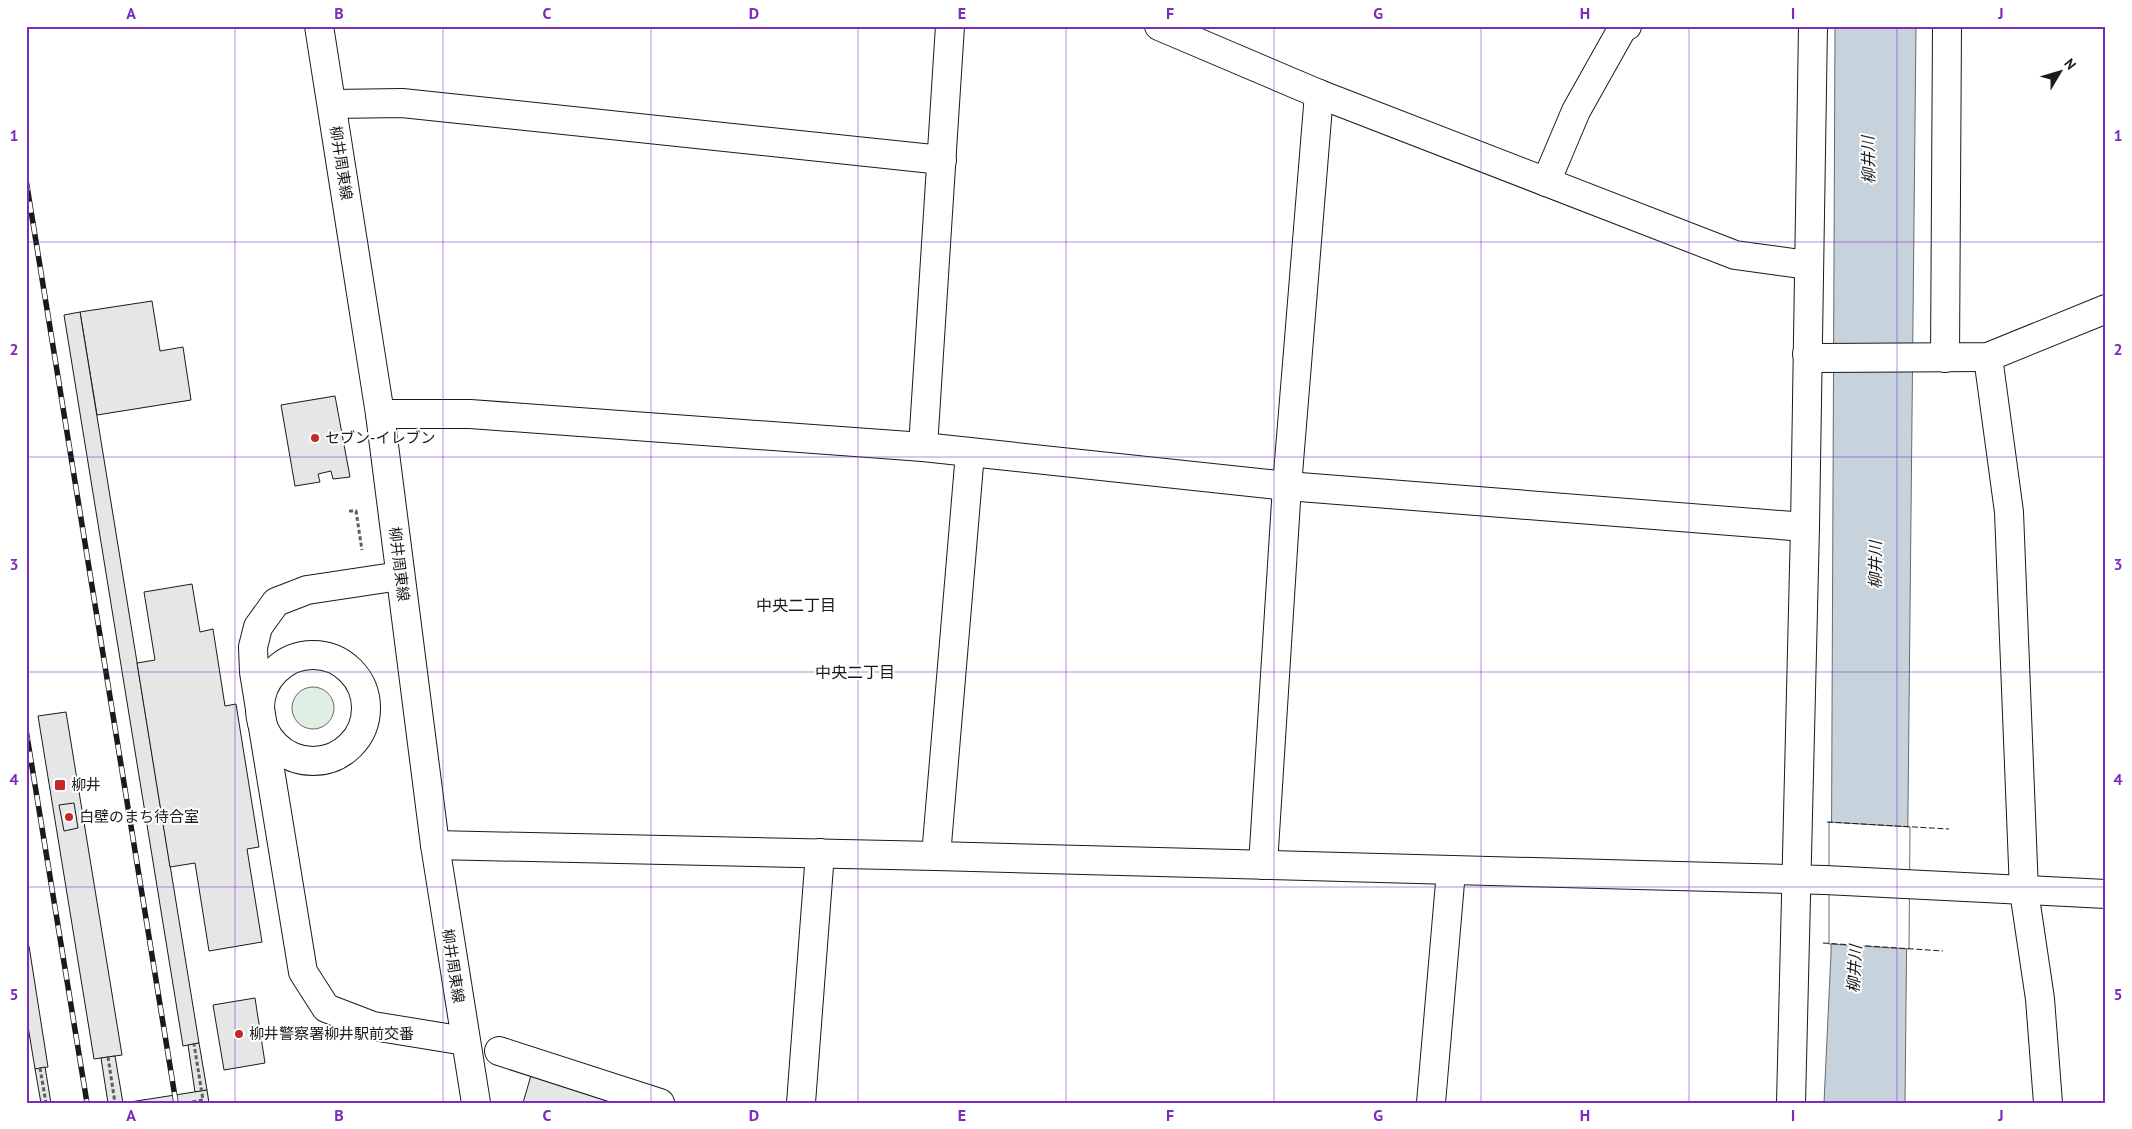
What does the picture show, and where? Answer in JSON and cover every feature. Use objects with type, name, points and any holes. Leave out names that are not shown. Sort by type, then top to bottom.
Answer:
[{"type":"street","name":"柳井周東線","points":[[318,26],[332,104],[380,414],[435,845],[476,1103]]},
{"type":"street","points":[[923,447],[950,26]]},
{"type":"street","points":[[1159,26],[1319,94],[1735,255],[1808,265]]},
{"type":"street","points":[[1546,182],[1576,111],[1622,29],[1627,26]]},
{"type":"street","points":[[1791,1103],[1805,527],[1813,356],[1808,265],[1813,26]]},
{"type":"street","points":[[1944,358],[1948,26]]},
{"type":"street","points":[[1263,865],[1287,486],[1319,94]]},
{"type":"street","points":[[332,104],[402,103],[942,160]]},
{"type":"street","points":[[1813,356],[1988,357],[2106,309]]},
{"type":"street","points":[[1988,357],[2009,512],[2024,891],[2040,999],[2048,1103]]},
{"type":"street","points":[[380,414],[470,414],[923,447],[1287,486],[1805,527]]},
{"type":"street","points":[[936,856],[970,453]]},
{"type":"street","points":[[400,576],[307,590],[276,602],[258,627],[253,647],[254,672],[303,972],[326,1008],[373,1026],[465,1041]]},
{"type":"street","points":[[435,845],[820,853],[1825,880],[2106,894]]},
{"type":"street","points":[[801,1103],[820,853]]},
{"type":"street","points":[[1431,1103],[1451,871]]},
{"type":"street","points":[[500,1052],[660,1103]]},
{"type":"path","points":[[349,511],[356,511],[367,582]]},
{"type":"path","points":[[186,1103],[202,1100],[194,1044]]},
{"type":"path","points":[[108,1057],[115,1103]]},
{"type":"path","points":[[40,1068],[46,1103]]},
{"type":"green space","points":[[313,687],[328,693],[334,708],[328,723],[313,729],[298,723],[292,708],[298,693]]},
{"type":"water","name":"柳井川","points":[[1835,26],[1916,26],[1905,1103],[1824,1103],[1831,953]]},
{"type":"pier","points":[[1829,822],[1910,827],[1909,949],[1829,944]]},
{"type":"building","points":[[152,301],[160,351],[183,347],[191,400],[97,415],[80,312]]},
{"type":"building","points":[[80,312],[199,1043],[183,1046],[64,315]]},
{"type":"building","name":"セブン-イレブン","points":[[335,396],[350,477],[333,479],[331,471],[318,474],[320,482],[295,486],[281,405]]},
{"type":"building","points":[[192,584],[200,632],[213,629],[225,706],[236,704],[259,847],[247,849],[262,942],[209,951],[195,863],[170,867],[137,663],[155,660],[144,592]]},
{"type":"building","points":[[66,712],[122,1055],[94,1059],[38,716]]},
{"type":"building","name":"白壁のまち待合室","points":[[74,803],[78,828],[64,831],[59,805]]},
{"type":"building","points":[[29,946],[48,1067],[35,1069],[26,1014],[26,947]]},
{"type":"building","name":"柳井警察署柳井駅前交番","points":[[255,998],[265,1063],[224,1070],[213,1005]]},
{"type":"building","points":[[199,1043],[207,1090],[195,1092],[188,1045]]},
{"type":"building","points":[[115,1056],[123,1103],[108,1103],[101,1058]]},
{"type":"building","points":[[45,1067],[51,1103],[41,1103],[35,1069]]},
{"type":"building","points":[[532,1072],[613,1103],[523,1103]]},
{"type":"building","points":[[207,1090],[209,1103],[126,1103],[130,1102]]},
{"type":"railway","points":[[26,180],[176,1103]]},
{"type":"railway","points":[[26,730],[87,1103]]},
{"type":"fence","points":[[1827,822],[1949,829]]},
{"type":"fence","points":[[1823,943],[1943,951]]},
{"type":"place","name":"セブン-イレブン","points":[[315,438]]},
{"type":"place","name":"柳井","points":[[60,785]]},
{"type":"place","name":"白壁のまち待合室","points":[[69,817]]},
{"type":"place","name":"柳井警察署柳井駅前交番","points":[[239,1034]]},
{"type":"district","name":"中央二丁目","points":[[796,605]]},
{"type":"district","name":"中央二丁目","points":[[855,672]]}]
